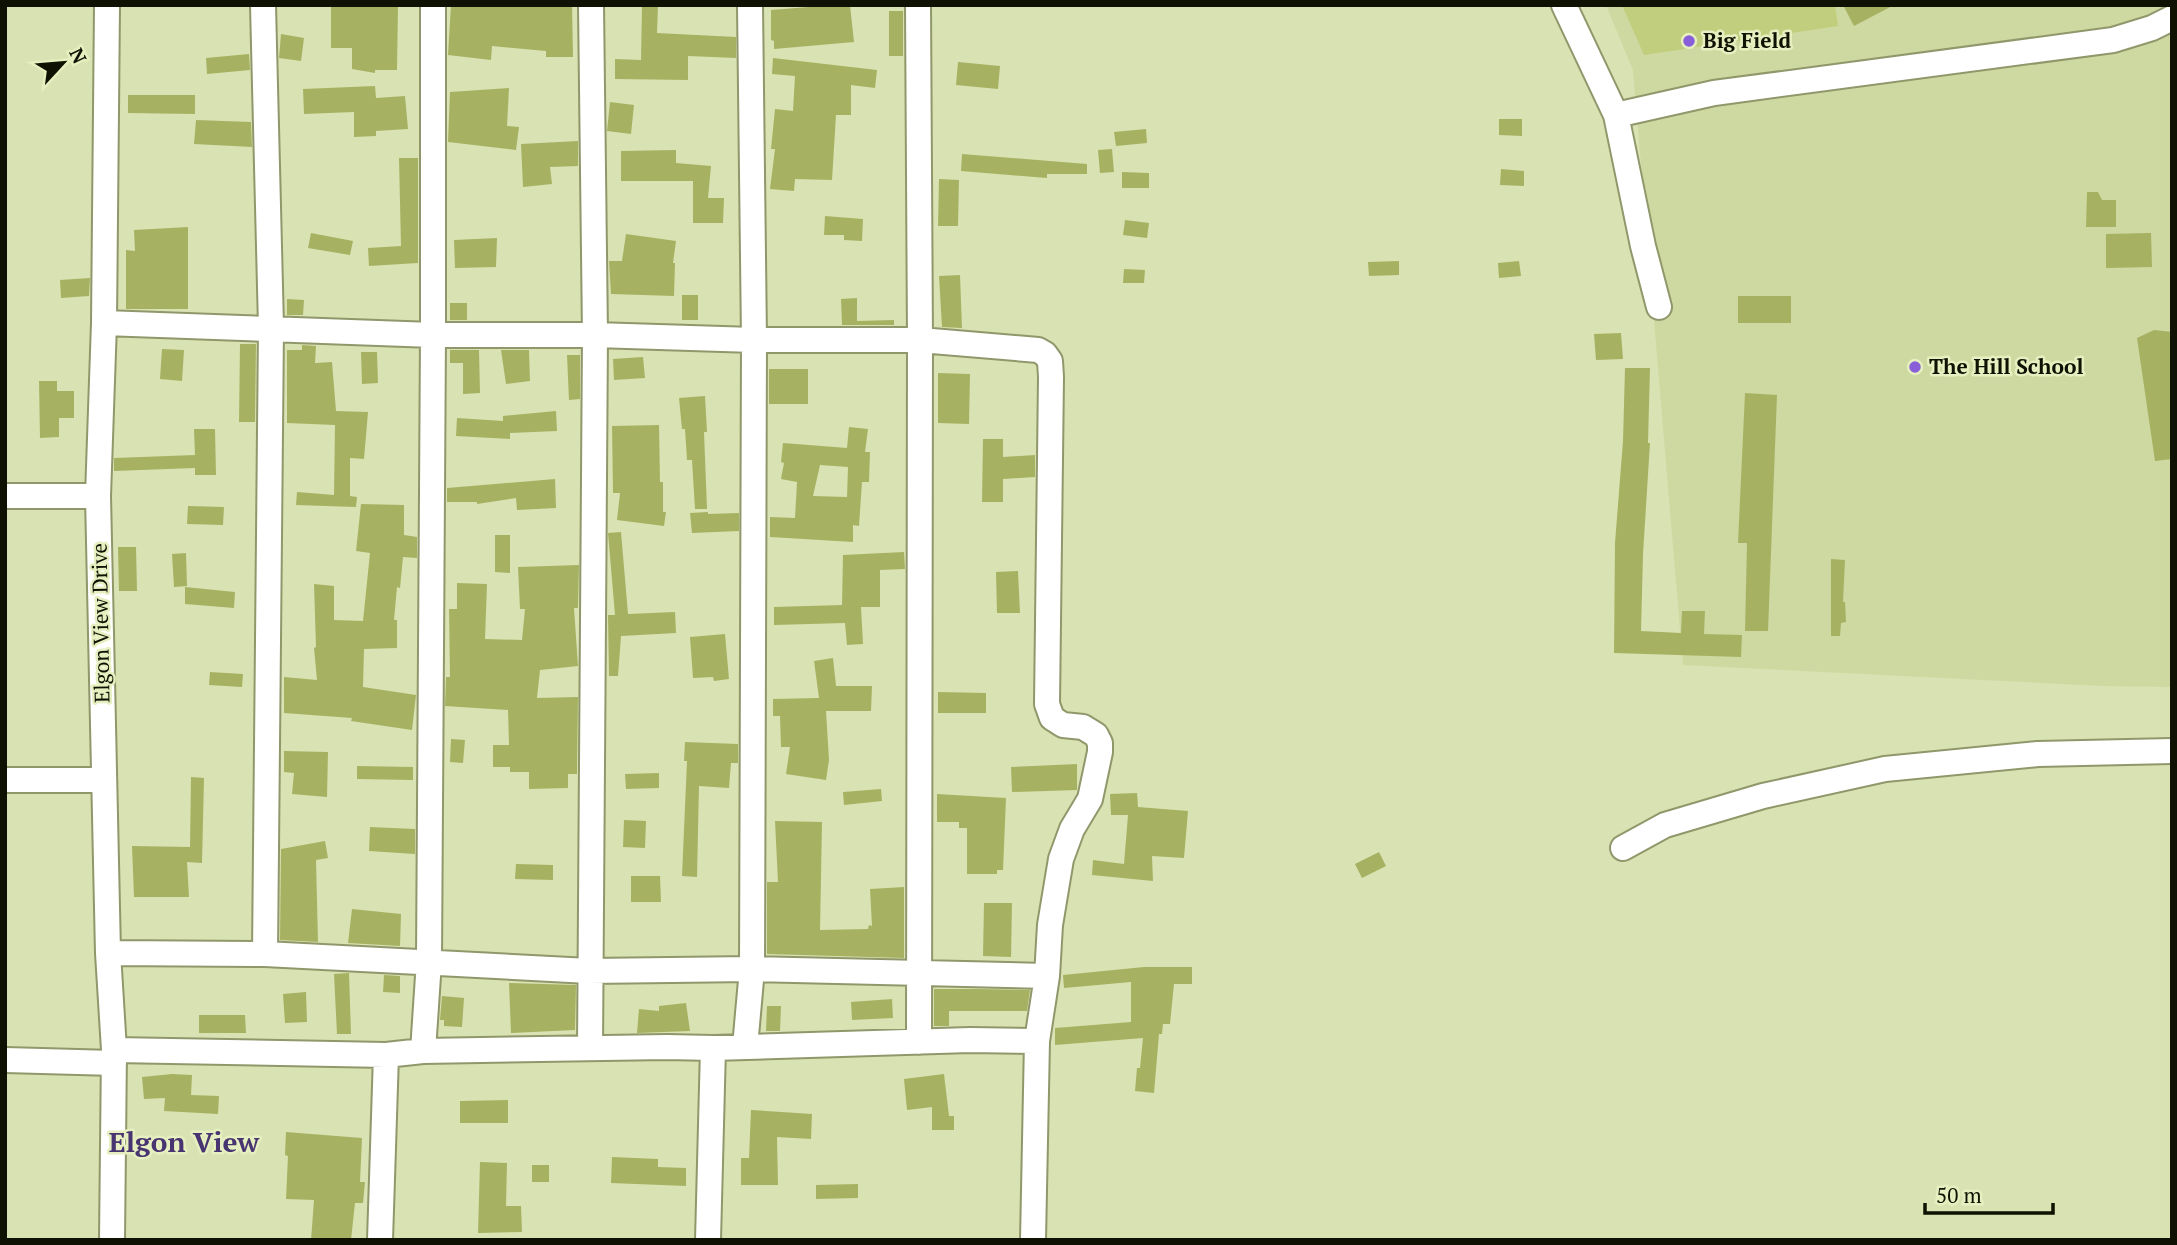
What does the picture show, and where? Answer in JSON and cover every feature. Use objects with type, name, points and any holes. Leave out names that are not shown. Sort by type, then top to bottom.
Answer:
[{"type":"street","name":"Elgon View Drive","points":[[107,5],[104,323],[98,495],[108,953],[114,1057],[112,1240]]},
{"type":"street","points":[[263,5],[271,327],[265,954]]},
{"type":"street","points":[[423,1051],[429,961],[433,5]]},
{"type":"street","points":[[590,1048],[595,335],[591,5]]},
{"type":"street","points":[[745,1047],[752,969],[754,340],[750,5]]},
{"type":"street","points":[[918,5],[919,1042]]},
{"type":"street","points":[[1563,5],[1616,115],[1643,246],[1659,307]]},
{"type":"street","points":[[1616,115],[1726,91],[2113,40],[2152,28],[2172,18]]},
{"type":"street","points":[[104,323],[433,335],[920,340],[1026,348],[1045,354],[1050,361],[1047,704],[1052,718],[1063,725],[1083,727],[1096,735],[1100,752],[1090,799],[1072,829],[1062,859],[1050,925],[1048,976],[1037,1041],[1032,1240]]},
{"type":"street","points":[[5,496],[98,495]]},
{"type":"street","points":[[1623,848],[1665,825],[1763,796],[1885,769],[2038,754],[2172,751]]},
{"type":"street","points":[[5,780],[104,780]]},
{"type":"street","points":[[108,953],[265,954],[589,971],[752,969],[1048,976]]},
{"type":"street","points":[[5,1060],[1037,1041]]},
{"type":"street","points":[[708,1240],[713,1048]]},
{"type":"street","points":[[380,1240],[386,1055]]},
{"type":"shaded area","name":"The Hill School","points":[[1606,5],[2172,5],[2172,687],[2103,686],[1683,665],[1633,70]]},
{"type":"shaded area","name":"Big Field","points":[[1622,5],[1835,5],[1838,26],[1644,55]]},
{"type":"building","points":[[331,5],[398,5],[397,70],[375,70],[375,73],[352,69],[352,48],[331,48]]},
{"type":"building","points":[[451,5],[572,5],[573,57],[546,57],[546,51],[492,46],[491,60],[448,55]]},
{"type":"building","points":[[642,5],[658,5],[657,33],[736,37],[736,58],[688,56],[688,80],[615,79],[615,59],[641,60]]},
{"type":"building","points":[[850,5],[854,42],[774,49],[774,41],[771,40],[771,10]]},
{"type":"building","points":[[1843,5],[1894,5],[1854,26]]},
{"type":"building","points":[[889,11],[903,11],[903,56],[889,56]]},
{"type":"building","points":[[281,34],[304,38],[301,61],[279,58]]},
{"type":"building","points":[[249,54],[250,70],[207,74],[206,58]]},
{"type":"building","points":[[773,58],[877,70],[875,88],[851,85],[851,115],[836,115],[832,180],[795,179],[794,191],[770,189],[775,149],[771,149],[775,109],[793,111],[795,76],[772,74]]},
{"type":"building","points":[[958,62],[1000,66],[998,89],[956,85]]},
{"type":"building","points":[[375,86],[376,98],[405,96],[408,129],[376,131],[376,136],[354,137],[354,112],[304,114],[303,89]]},
{"type":"building","points":[[509,88],[507,126],[519,127],[516,150],[448,142],[450,92]]},
{"type":"building","points":[[128,95],[195,95],[195,114],[128,113]]},
{"type":"building","points":[[610,102],[634,105],[631,134],[607,131]]},
{"type":"building","points":[[1499,119],[1522,119],[1522,136],[1499,135]]},
{"type":"building","points":[[196,120],[251,122],[252,147],[194,144]]},
{"type":"building","points":[[1146,129],[1147,143],[1116,146],[1114,132]]},
{"type":"building","points":[[578,141],[578,166],[550,167],[552,184],[523,187],[521,144]]},
{"type":"building","points":[[1112,149],[1114,172],[1100,173],[1098,150]]},
{"type":"building","points":[[676,150],[676,163],[711,166],[708,198],[724,198],[723,223],[693,223],[693,181],[621,181],[621,151]]},
{"type":"building","points":[[962,154],[1087,164],[1087,174],[1047,174],[1047,178],[961,171]]},
{"type":"building","points":[[399,158],[418,158],[418,263],[369,266],[368,248],[401,246]]},
{"type":"building","points":[[1501,169],[1524,171],[1524,186],[1500,185]]},
{"type":"building","points":[[1122,172],[1149,173],[1149,188],[1122,188]]},
{"type":"building","points":[[939,179],[959,180],[958,226],[938,226]]},
{"type":"building","points":[[2087,192],[2098,192],[2102,200],[2116,200],[2116,227],[2086,227]]},
{"type":"building","points":[[825,216],[863,219],[862,241],[844,240],[844,235],[824,235]]},
{"type":"building","points":[[1125,220],[1149,223],[1147,238],[1123,235]]},
{"type":"building","points":[[188,227],[188,309],[126,309],[126,250],[135,251],[134,230]]},
{"type":"building","points":[[311,233],[353,241],[350,255],[308,248]]},
{"type":"building","points":[[2151,233],[2152,267],[2106,268],[2106,234]]},
{"type":"building","points":[[626,234],[676,241],[673,263],[674,296],[611,294],[609,261],[622,261]]},
{"type":"building","points":[[497,238],[496,267],[455,268],[454,240]]},
{"type":"building","points":[[1399,261],[1399,275],[1369,276],[1368,262]]},
{"type":"building","points":[[1519,261],[1521,276],[1499,278],[1498,263]]},
{"type":"building","points":[[1124,269],[1145,270],[1144,283],[1123,283]]},
{"type":"building","points":[[960,275],[962,328],[942,327],[939,276]]},
{"type":"building","points":[[90,278],[89,296],[61,298],[60,280]]},
{"type":"building","points":[[682,295],[698,295],[698,320],[682,320]]},
{"type":"building","points":[[1738,296],[1791,296],[1791,323],[1738,323]]},
{"type":"building","points":[[857,298],[857,321],[894,320],[894,325],[842,325],[841,299]]},
{"type":"building","points":[[287,299],[304,300],[303,315],[287,315]]},
{"type":"building","points":[[450,303],[467,303],[467,320],[450,320]]},
{"type":"building","points":[[2154,330],[2172,332],[2172,459],[2155,461],[2137,338]]},
{"type":"building","points":[[1621,333],[1623,359],[1596,360],[1594,334]]},
{"type":"building","points":[[240,344],[256,344],[255,422],[239,422]]},
{"type":"building","points":[[302,345],[316,346],[315,363],[332,362],[336,411],[368,412],[364,459],[350,458],[350,496],[357,497],[356,507],[296,505],[297,492],[334,495],[335,425],[287,423],[287,350],[302,350]]},
{"type":"building","points":[[162,349],[184,350],[182,381],[160,379]]},
{"type":"building","points":[[450,350],[479,350],[480,393],[463,394],[463,363],[450,363]]},
{"type":"building","points":[[501,350],[529,350],[530,381],[506,384]]},
{"type":"building","points":[[361,352],[377,352],[378,383],[362,384]]},
{"type":"building","points":[[567,355],[580,355],[580,399],[569,400]]},
{"type":"building","points":[[643,357],[645,378],[614,380],[613,359]]},
{"type":"building","points":[[1625,368],[1650,368],[1650,443],[1641,631],[1681,633],[1682,611],[1705,611],[1704,634],[1742,635],[1741,657],[1614,653],[1615,543],[1623,441]]},
{"type":"building","points":[[769,369],[808,369],[808,404],[769,404]]},
{"type":"building","points":[[938,373],[970,374],[969,424],[938,423]]},
{"type":"building","points":[[39,381],[57,381],[57,391],[74,391],[74,418],[59,418],[59,437],[40,438]]},
{"type":"building","points":[[1745,393],[1777,395],[1768,631],[1745,631],[1747,543],[1738,543]]},
{"type":"building","points":[[705,396],[707,509],[695,509],[692,460],[687,460],[679,398]]},
{"type":"building","points":[[556,411],[557,431],[510,433],[510,439],[456,436],[457,418],[503,421],[503,416]]},
{"type":"building","points":[[659,425],[660,482],[663,482],[663,512],[666,512],[664,526],[617,520],[620,493],[613,493],[612,426]]},
{"type":"building","points":[[849,427],[868,429],[865,452],[870,452],[869,482],[862,482],[859,526],[853,525],[853,542],[770,537],[770,517],[795,518],[797,482],[781,479],[784,463],[781,462],[783,443],[847,448]],"holes":[[[820,465],[848,467],[847,497],[813,496]]]},
{"type":"building","points":[[194,429],[215,429],[216,475],[195,475],[195,468],[114,471],[114,458],[195,455]]},
{"type":"building","points":[[983,439],[1003,439],[1003,457],[1035,455],[1035,477],[1003,479],[1003,502],[982,502]]},
{"type":"building","points":[[555,479],[556,508],[517,510],[516,498],[477,504],[447,502],[447,488]]},
{"type":"building","points":[[361,504],[404,505],[404,535],[417,537],[417,558],[403,557],[400,588],[397,587],[394,620],[397,620],[397,648],[364,649],[363,687],[416,695],[412,730],[351,721],[352,718],[284,713],[284,677],[317,680],[314,584],[334,586],[334,620],[363,621],[370,553],[356,551]]},
{"type":"building","points":[[188,506],[224,507],[223,525],[187,524]]},
{"type":"building","points":[[690,513],[739,513],[739,531],[692,533]]},
{"type":"building","points":[[621,532],[628,614],[675,612],[676,633],[621,636],[618,676],[609,676],[608,615],[615,615],[608,533]]},
{"type":"building","points":[[495,535],[510,535],[510,573],[495,572]]},
{"type":"building","points":[[118,547],[136,547],[137,591],[119,591]]},
{"type":"building","points":[[904,552],[905,569],[880,570],[880,607],[861,607],[863,644],[847,645],[845,623],[774,625],[774,607],[842,605],[843,555]]},
{"type":"building","points":[[186,553],[187,586],[174,587],[172,554]]},
{"type":"building","points":[[1831,559],[1845,560],[1843,602],[1846,622],[1841,623],[1840,636],[1831,636]]},
{"type":"building","points":[[579,565],[578,608],[574,608],[578,666],[540,670],[537,698],[578,697],[577,774],[568,774],[568,788],[529,789],[529,772],[510,772],[510,767],[493,767],[493,745],[509,745],[508,710],[445,706],[446,677],[450,677],[449,609],[457,609],[457,583],[487,584],[485,639],[522,640],[525,609],[520,609],[518,567]]},
{"type":"building","points":[[1018,571],[1020,613],[997,613],[996,572]]},
{"type":"building","points":[[185,587],[235,592],[234,608],[185,604]]},
{"type":"building","points":[[725,634],[729,679],[714,681],[713,677],[693,678],[690,637]]},
{"type":"building","points":[[833,658],[836,686],[872,686],[871,711],[826,711],[829,760],[826,780],[786,774],[790,747],[781,747],[780,716],[773,716],[773,699],[819,698],[814,661]]},
{"type":"building","points":[[210,672],[243,674],[242,687],[209,685]]},
{"type":"building","points":[[938,692],[986,693],[986,713],[938,713]]},
{"type":"building","points":[[451,739],[465,740],[463,763],[450,762]]},
{"type":"building","points":[[685,742],[738,744],[738,763],[731,763],[729,788],[699,786],[697,877],[682,876],[687,761],[684,761]]},
{"type":"building","points":[[284,751],[328,752],[327,797],[292,794],[294,773],[284,772]]},
{"type":"building","points":[[1077,764],[1077,790],[1012,792],[1011,767]]},
{"type":"building","points":[[357,766],[413,767],[413,780],[357,779]]},
{"type":"building","points":[[659,773],[659,788],[626,789],[625,774]]},
{"type":"building","points":[[191,777],[204,778],[202,863],[187,862],[189,897],[134,897],[132,846],[190,847]]},
{"type":"building","points":[[881,789],[882,801],[844,805],[843,792]]},
{"type":"building","points":[[1137,793],[1138,807],[1188,811],[1184,858],[1152,856],[1153,881],[1092,875],[1093,860],[1124,864],[1128,815],[1111,815],[1110,794]]},
{"type":"building","points":[[937,794],[1006,798],[1003,870],[997,870],[997,874],[967,874],[967,828],[959,828],[959,822],[937,822]]},
{"type":"building","points":[[624,820],[646,821],[645,848],[623,847]]},
{"type":"building","points":[[775,821],[822,822],[820,930],[868,929],[869,925],[872,926],[870,889],[904,887],[904,958],[767,954],[767,882],[778,882]]},
{"type":"building","points":[[370,827],[415,829],[415,854],[369,851]]},
{"type":"building","points":[[325,841],[328,858],[316,860],[318,942],[280,940],[281,849]]},
{"type":"building","points":[[1379,852],[1386,866],[1362,878],[1355,864]]},
{"type":"building","points":[[516,864],[553,865],[553,880],[515,879]]},
{"type":"building","points":[[631,876],[660,876],[661,902],[631,902]]},
{"type":"building","points":[[984,903],[1012,903],[1011,957],[983,956]]},
{"type":"building","points":[[352,909],[401,914],[400,946],[348,943]]},
{"type":"building","points":[[1144,967],[1192,967],[1192,984],[1174,984],[1170,1024],[1163,1024],[1162,1034],[1159,1034],[1154,1093],[1135,1091],[1143,1038],[1055,1045],[1055,1028],[1131,1022],[1131,982],[1064,988],[1063,975]]},
{"type":"building","points":[[349,973],[351,1034],[337,1034],[334,974]]},
{"type":"building","points":[[384,975],[400,976],[400,993],[383,992]]},
{"type":"building","points":[[509,983],[576,985],[575,1030],[511,1033]]},
{"type":"building","points":[[934,989],[1030,990],[1027,1011],[949,1011],[949,1026],[934,1026]]},
{"type":"building","points":[[306,992],[307,1022],[285,1023],[283,994]]},
{"type":"building","points":[[442,996],[464,998],[462,1027],[444,1026],[444,1020],[440,1020]]},
{"type":"building","points":[[892,999],[893,1018],[852,1020],[851,1002]]},
{"type":"building","points":[[686,1003],[690,1031],[637,1033],[639,1009],[659,1011],[659,1006]]},
{"type":"building","points":[[767,1006],[781,1006],[780,1031],[766,1031]]},
{"type":"building","points":[[199,1015],[245,1015],[246,1033],[199,1033]]},
{"type":"building","points":[[944,1074],[949,1116],[954,1116],[954,1130],[932,1130],[932,1107],[907,1110],[904,1079]]},
{"type":"building","points":[[192,1075],[191,1095],[219,1096],[218,1114],[164,1111],[165,1098],[144,1099],[142,1077]]},
{"type":"building","points":[[508,1100],[508,1123],[460,1123],[460,1101]]},
{"type":"building","points":[[751,1110],[812,1114],[811,1139],[777,1137],[778,1185],[741,1185],[741,1158],[749,1158]]},
{"type":"building","points":[[286,1132],[362,1138],[360,1182],[365,1182],[363,1203],[355,1203],[351,1240],[311,1240],[314,1200],[286,1199]]},
{"type":"building","points":[[612,1157],[658,1159],[658,1167],[686,1168],[686,1186],[611,1183]]},
{"type":"building","points":[[480,1162],[507,1163],[506,1206],[521,1206],[522,1232],[478,1233]]},
{"type":"building","points":[[532,1165],[549,1165],[549,1182],[532,1182]]},
{"type":"building","points":[[858,1184],[858,1198],[816,1199],[816,1185]]},
{"type":"place","name":"Big Field","points":[[1689,41]]},
{"type":"place","name":"The Hill School","points":[[1915,367]]},
{"type":"district","name":"Elgon View","points":[[184,1142]]}]
